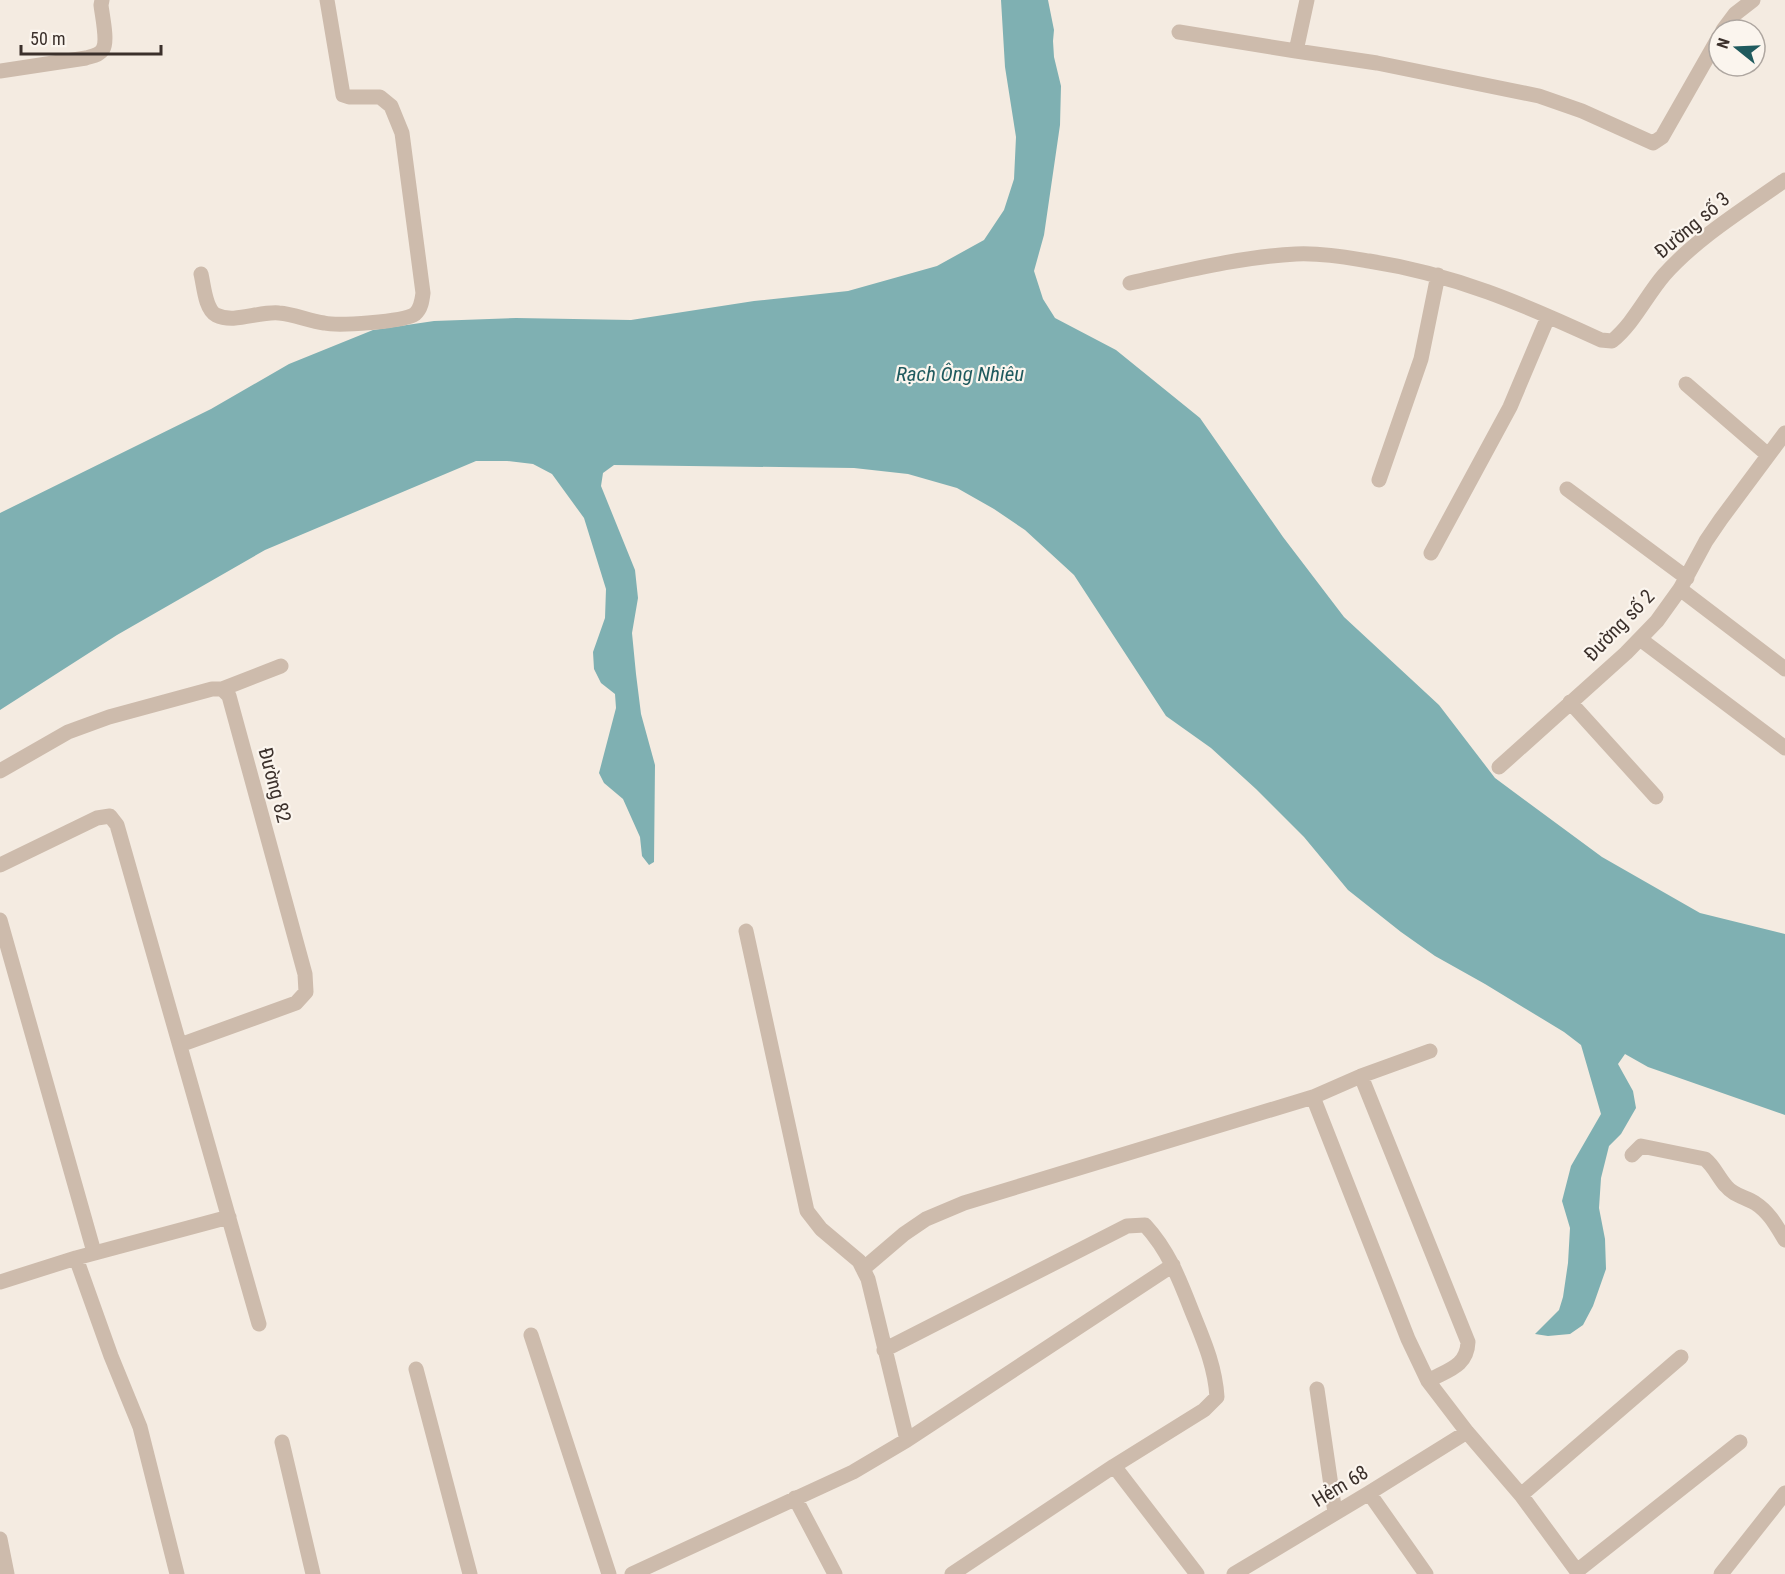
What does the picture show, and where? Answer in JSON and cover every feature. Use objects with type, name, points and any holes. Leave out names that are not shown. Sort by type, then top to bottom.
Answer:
[{"type":"street","points":[[0,71],[99,54],[105,42],[102,0]]},
{"type":"street","points":[[201,274],[210,310],[215,315],[231,320],[248,315],[281,313],[327,324],[341,324],[403,319],[415,314],[420,307],[423,293],[402,133],[392,106],[387,101],[380,97],[343,95],[327,0]]},
{"type":"street","points":[[1296,51],[1307,0]]},
{"type":"street","points":[[1733,18],[1753,0]]},
{"type":"street","points":[[1179,32],[1377,63],[1539,96],[1582,111],[1653,143],[1658,141],[1707,57]]},
{"type":"street","name":"Đường số 3","points":[[1548,317],[1601,340],[1612,341],[1623,332],[1665,275],[1692,248],[1785,180]]},
{"type":"street","points":[[1130,283],[1236,260],[1297,254],[1331,255],[1406,267],[1438,275],[1488,291],[1548,317],[1510,407],[1431,553]]},
{"type":"street","points":[[1379,480],[1421,359],[1438,275]]},
{"type":"street","points":[[1686,384],[1768,455]]},
{"type":"street","name":"Đường số 2","points":[[1499,767],[1657,621],[1684,583],[1706,541],[1785,433]]},
{"type":"street","points":[[1567,489],[1684,583],[1785,669]]},
{"type":"street","points":[[1640,639],[1785,748]]},
{"type":"street","points":[[0,771],[68,732],[110,717],[222,688],[280,666]]},
{"type":"street","name":"Đường 82","points":[[180,1045],[296,1003],[306,992],[305,974],[229,696],[222,688]]},
{"type":"street","points":[[1570,702],[1656,796]]},
{"type":"street","points":[[0,865],[97,818],[111,816],[117,825],[259,1324]]},
{"type":"street","points":[[0,920],[94,1252]]},
{"type":"street","points":[[746,931],[807,1211],[821,1229],[859,1261],[868,1279],[907,1440]]},
{"type":"street","points":[[863,1269],[904,1234],[926,1219],[964,1203],[1312,1097],[1430,1051]]},
{"type":"street","points":[[1361,1076],[1468,1342],[1467,1354],[1463,1362],[1428,1381]]},
{"type":"street","points":[[1312,1097],[1408,1339],[1428,1381],[1467,1432],[1521,1495],[1578,1572],[1740,1442]]},
{"type":"street","points":[[1632,1155],[1641,1146],[1705,1159],[1734,1194],[1753,1202],[1769,1214],[1785,1240]]},
{"type":"street","points":[[0,1282],[94,1252],[229,1217]]},
{"type":"street","points":[[884,1350],[1127,1226],[1145,1225],[1158,1240],[1173,1265],[1211,1357],[1216,1376],[1217,1397],[1204,1410],[1114,1466],[952,1574]]},
{"type":"street","points":[[76,1258],[111,1356],[140,1427],[177,1574]]},
{"type":"street","points":[[632,1574],[853,1472],[907,1440],[1173,1265]]},
{"type":"street","points":[[531,1335],[609,1574]]},
{"type":"street","points":[[1521,1495],[1681,1357]]},
{"type":"street","points":[[416,1369],[470,1574]]},
{"type":"street","points":[[1317,1389],[1335,1513]]},
{"type":"street","name":"Hẻm 68","points":[[1234,1574],[1467,1432]]},
{"type":"street","points":[[282,1442],[313,1574]]},
{"type":"street","points":[[1114,1466],[1197,1574]]},
{"type":"street","points":[[1369,1493],[1426,1574]]},
{"type":"street","points":[[1721,1574],[1785,1493]]},
{"type":"street","points":[[795,1498],[835,1574]]},
{"type":"street","points":[[0,1539],[7,1574]]},
{"type":"water","name":"Rạch Ông Nhiêu","points":[[1001,0],[1048,0],[1054,30],[1054,57],[1061,86],[1060,125],[1044,235],[1034,271],[1043,299],[1055,318],[1116,350],[1200,418],[1283,537],[1344,617],[1439,705],[1495,778],[1602,857],[1700,913],[1785,934],[1785,1115],[1648,1067],[1625,1054],[1618,1064],[1633,1091],[1636,1108],[1621,1134],[1609,1146],[1601,1178],[1599,1208],[1605,1239],[1606,1269],[1593,1306],[1583,1325],[1570,1334],[1548,1336],[1535,1334],[1559,1310],[1563,1297],[1570,1228],[1562,1201],[1571,1166],[1601,1114],[1581,1045],[1564,1032],[1435,956],[1348,890],[1304,837],[1256,789],[1211,748],[1166,716],[1074,575],[1025,530],[957,488],[908,474],[854,468],[614,465],[603,473],[601,486],[635,570],[638,598],[632,633],[636,674],[641,714],[655,765],[654,862],[649,865],[642,856],[640,837],[623,799],[604,783],[599,773],[616,708],[615,694],[601,683],[594,669],[593,652],[605,618],[606,589],[584,518],[552,474],[533,464],[476,461],[265,550],[117,635],[0,710],[0,513],[211,409],[289,364],[373,330],[434,321],[516,318],[631,320],[754,301],[848,291],[937,266],[984,240],[1004,210],[1014,179],[1016,137],[1005,67]]}]
